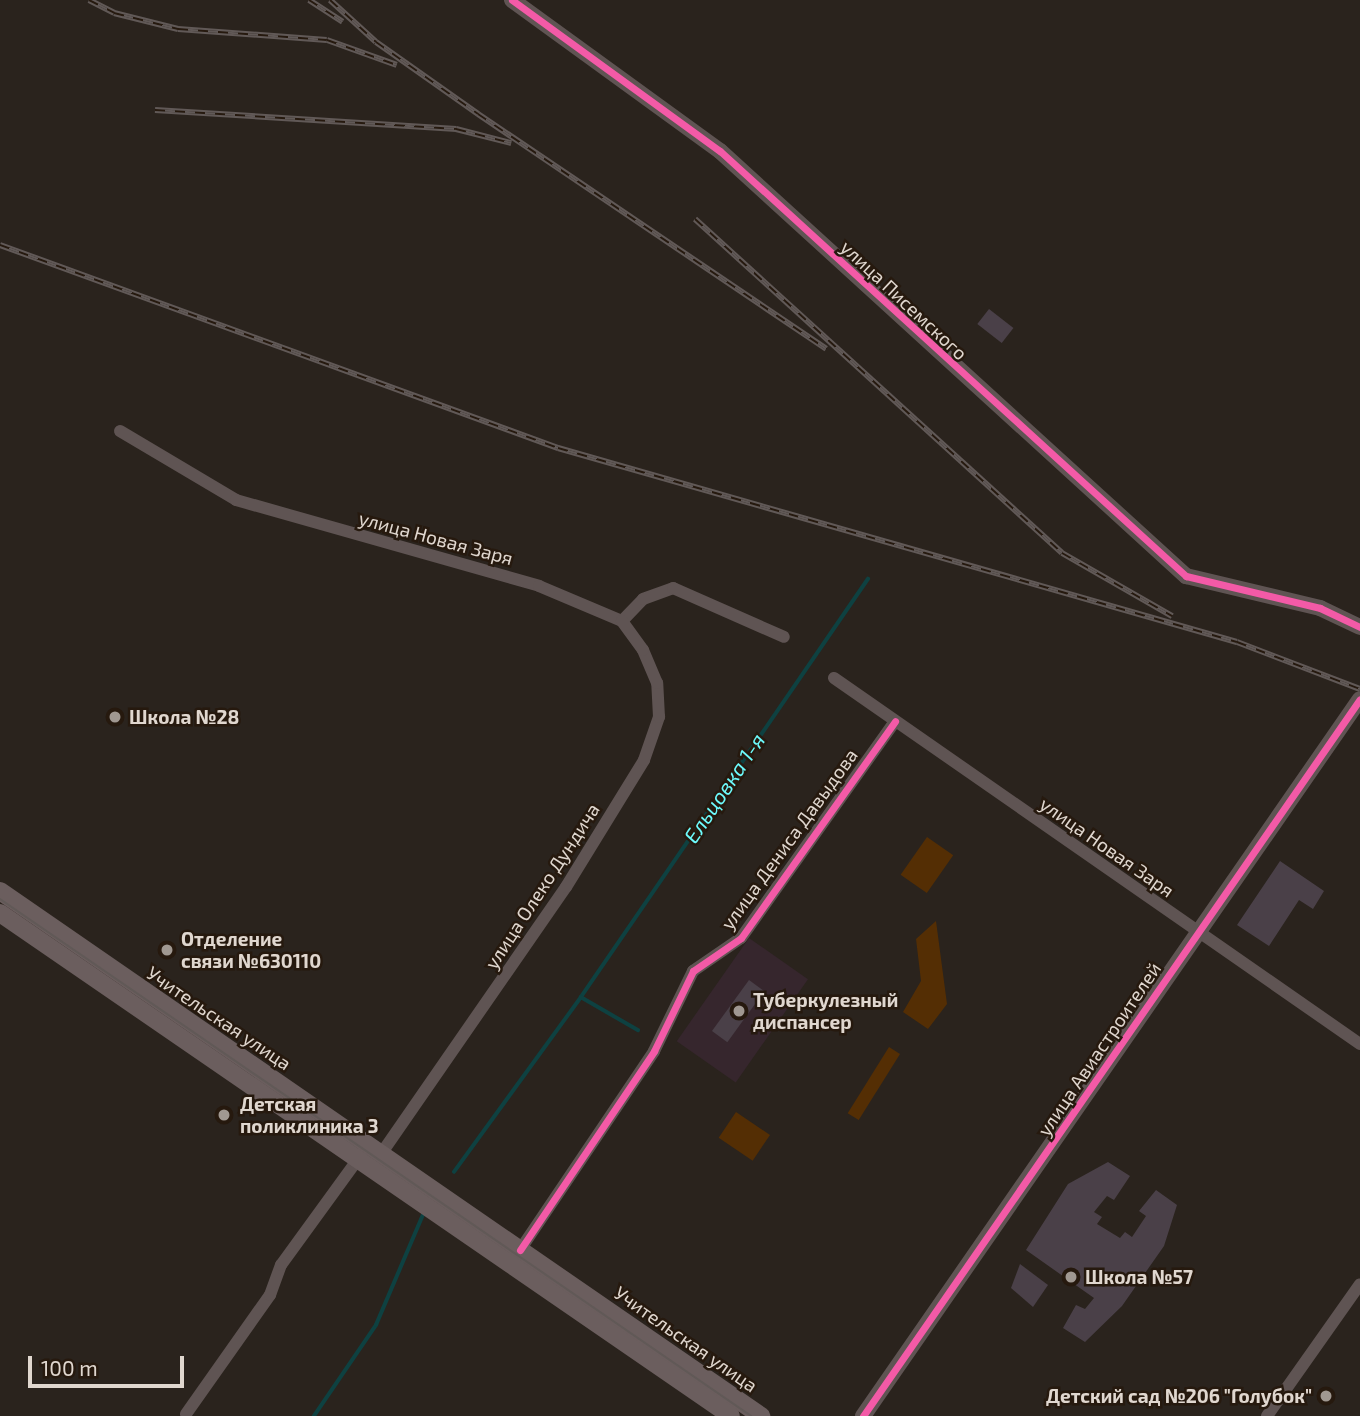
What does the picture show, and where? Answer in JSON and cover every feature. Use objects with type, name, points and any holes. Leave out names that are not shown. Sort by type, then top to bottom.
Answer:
[{"type":"main road","name":"Учительская улица","points":[[0,891],[369,1153],[731,1416]]},
{"type":"main road","name":"Учительская улица","points":[[0,913],[520,1250],[761,1416]]},
{"type":"street","name":"улица Писемского","points":[[512,0],[720,151],[1186,576],[1320,608],[1360,627]]},
{"type":"street","name":"улица Новая Заря","points":[[120,431],[236,500],[539,586],[622,621]]},
{"type":"street","points":[[622,621],[643,599],[673,588],[785,637]]},
{"type":"street","name":"улица Олеко Дундича","points":[[187,1414],[270,1295],[281,1265],[369,1153],[568,883],[644,760],[659,717],[657,683],[643,650],[622,621]]},
{"type":"street","name":"улица Новая Заря","points":[[834,678],[1196,935],[1360,1044]]},
{"type":"street","name":"улица Авиастроителей","points":[[863,1416],[1360,699]]},
{"type":"street","name":"улица Дениса Давыдова","points":[[520,1250],[654,1051],[693,971],[741,938],[895,721]]},
{"type":"street","points":[[1267,1416],[1360,1284]]},
{"type":"shaded area","points":[[927,837],[953,855],[927,893],[901,875]]},
{"type":"shaded area","points":[[936,921],[947,1004],[928,1029],[903,1012],[921,981],[916,939]]},
{"type":"shaded area","points":[[749,938],[808,979],[736,1083],[677,1041]]},
{"type":"shaded area","points":[[889,1047],[900,1054],[859,1120],[848,1113]]},
{"type":"shaded area","points":[[736,1112],[770,1135],[753,1161],[719,1138]]},
{"type":"building","points":[[989,309],[1013,328],[1002,343],[977,324]]},
{"type":"building","points":[[1280,861],[1324,891],[1313,909],[1299,900],[1269,946],[1237,925]]},
{"type":"building","name":"Туберкулезный диспансер","points":[[749,980],[764,991],[727,1042],[712,1031]]},
{"type":"building","points":[[1108,1162],[1130,1176],[1114,1200],[1107,1196],[1094,1212],[1102,1217],[1097,1224],[1120,1238],[1125,1232],[1132,1237],[1146,1216],[1139,1211],[1156,1190],[1177,1205],[1164,1246],[1122,1306],[1085,1342],[1063,1328],[1076,1305],[1085,1309],[1094,1298],[1026,1250],[1068,1184]]},
{"type":"building","points":[[1020,1264],[1048,1285],[1033,1307],[1011,1288]]},
{"type":"waterway","name":"Ельцовка 1-я","points":[[581,997],[868,579]]},
{"type":"waterway","name":"Ельцовка 1-я","points":[[454,1172],[581,997],[638,1030]]},
{"type":"waterway","name":"Ельцовка 1-я","points":[[314,1416],[376,1325],[423,1215]]},
{"type":"tram line","points":[[0,899],[751,1416]]},
{"type":"railway","points":[[89,0],[114,13],[178,29],[327,40],[397,65]]},
{"type":"railway","points":[[309,0],[343,22]]},
{"type":"railway","points":[[330,0],[376,42],[478,114],[826,349]]},
{"type":"railway","points":[[155,110],[456,129],[511,143]]},
{"type":"railway","points":[[695,219],[1062,553],[1172,616]]},
{"type":"railway","points":[[0,245],[558,448],[1237,642],[1360,689]]},
{"type":"cycle path","points":[[512,0],[720,151],[1186,576],[1320,608],[1360,627]]},
{"type":"cycle path","points":[[863,1416],[1360,699]]},
{"type":"cycle path","points":[[520,1250],[654,1051],[693,971],[741,938],[895,721]]},
{"type":"place","name":"Школа №28","points":[[115,717]]},
{"type":"place","name":"Отделение связи №630110","points":[[167,950]]},
{"type":"place","name":"Туберкулезный диспансер","points":[[739,1011]]},
{"type":"place","name":"Детская поликлиника 3","points":[[224,1115]]},
{"type":"place","name":"Школа №57","points":[[1071,1277]]},
{"type":"place","name":"Детский сад №206 \"Голубок\"","points":[[1326,1396]]}]
